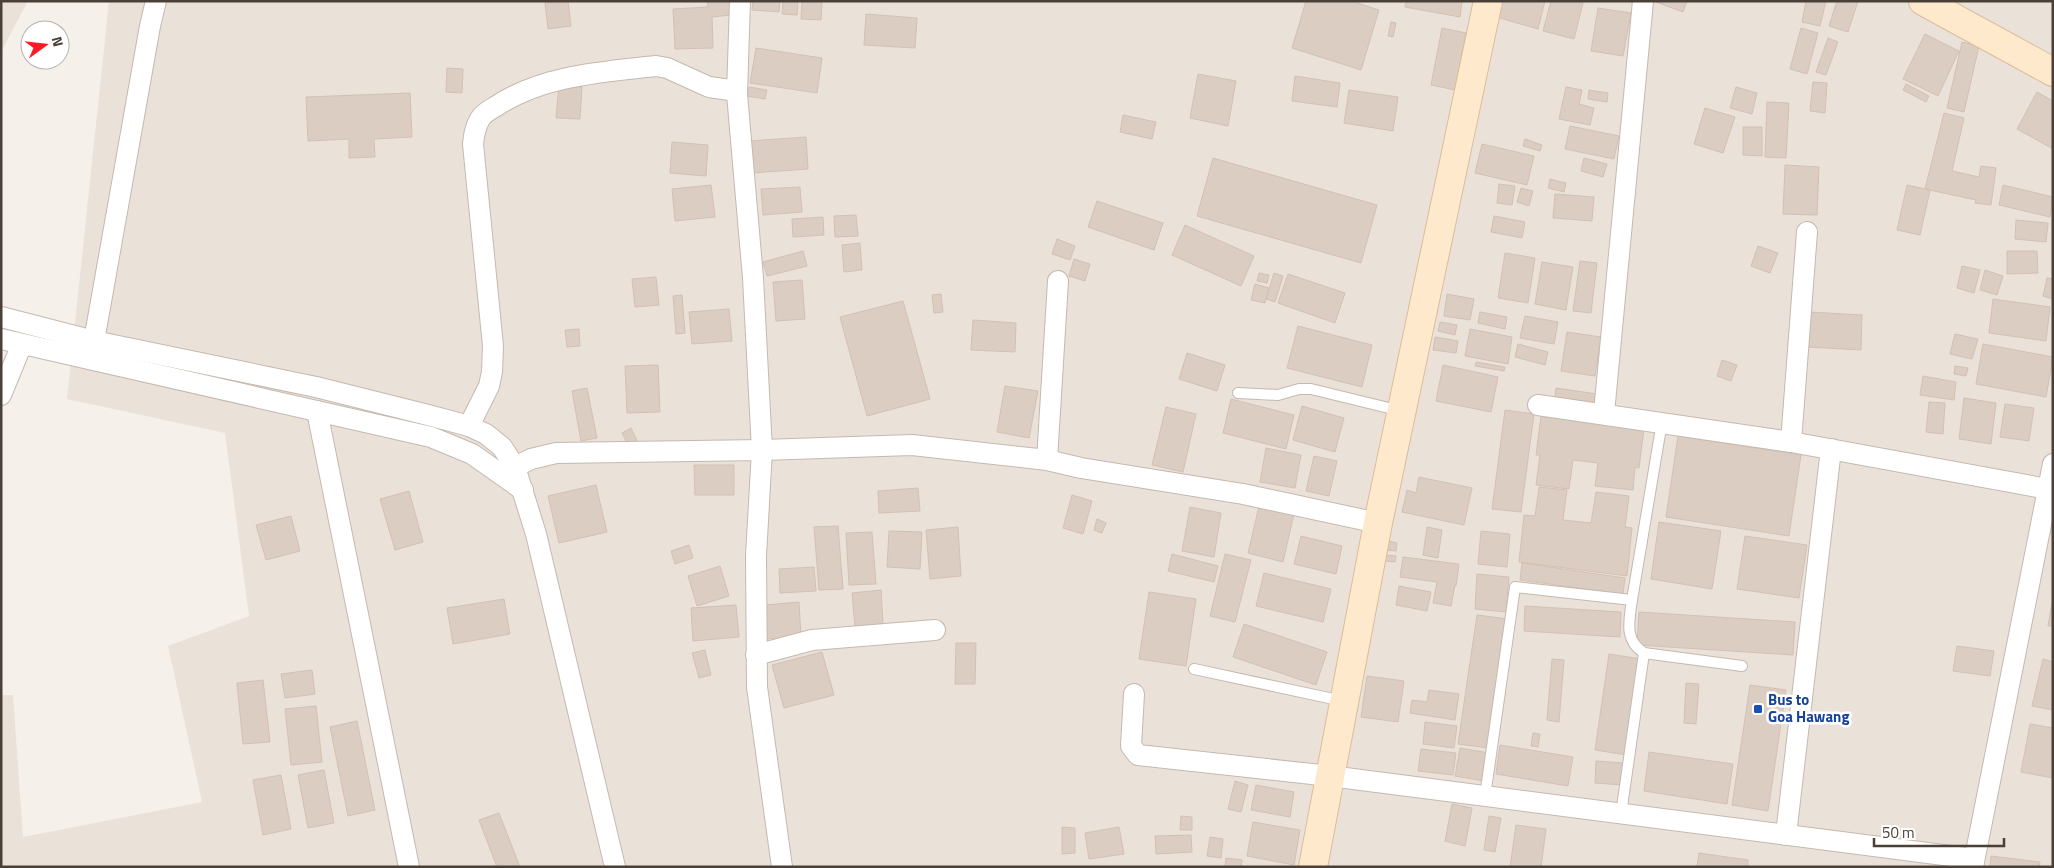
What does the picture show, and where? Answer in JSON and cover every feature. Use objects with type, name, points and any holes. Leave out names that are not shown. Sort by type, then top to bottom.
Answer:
[{"type":"main road","points":[[1312,867],[1378,523],[1488,1]]},
{"type":"main road","points":[[1923,1],[2053,72]]},
{"type":"street","points":[[94,341],[156,1]]},
{"type":"street","points":[[740,1],[737,91],[753,278],[762,450],[756,556],[757,687],[782,867]]},
{"type":"street","points":[[1604,413],[1643,1]]},
{"type":"street","points":[[469,426],[489,386],[492,372],[493,346],[472,144],[475,128],[481,117],[502,102],[532,87],[552,81],[656,66],[667,68],[709,87],[737,91]]},
{"type":"street","points":[[1791,442],[1806,232]]},
{"type":"street","points":[[1047,460],[1058,281]]},
{"type":"street","points":[[1,317],[94,341],[316,387],[469,426],[486,434],[498,443],[508,454],[515,467],[523,490],[561,634],[611,866]]},
{"type":"street","points":[[1,339],[431,437],[472,454],[523,490]]},
{"type":"street","points":[[1,395],[22,344]]},
{"type":"street","points":[[1538,405],[1604,413],[1791,442],[2048,488]]},
{"type":"street","points":[[317,411],[409,867]]},
{"type":"street","points":[[515,467],[531,459],[556,453],[762,450],[912,445],[1047,460],[1081,468],[1243,494],[1378,523]]},
{"type":"street","points":[[1786,835],[1831,449]]},
{"type":"street","points":[[1134,694],[1131,746],[1138,755],[1330,776],[1485,796],[1786,835],[1974,863],[2053,464]]},
{"type":"street","points":[[756,655],[812,640],[935,630]]},
{"type":"lane","points":[[1238,393],[1278,395],[1299,389],[1311,389],[1402,411]]},
{"type":"lane","points":[[1662,422],[1632,600],[1629,626],[1630,637],[1635,647],[1644,653],[1742,666]]},
{"type":"lane","points":[[1485,796],[1515,587],[1632,600]]},
{"type":"lane","points":[[1620,814],[1644,653]]},
{"type":"lane","points":[[1194,669],[1344,701]]},
{"type":"shaded area","points":[[1,1],[28,1],[1,52]]},
{"type":"shaded area","points":[[109,1],[2053,1],[2053,867],[1,867],[1,695],[13,695],[23,837],[202,802],[168,646],[249,616],[225,433],[67,399]]},
{"type":"building","points":[[568,1],[571,26],[548,29],[545,3]]},
{"type":"building","points":[[707,1],[730,1],[731,15],[712,17],[713,48],[675,49],[673,9],[708,7]]},
{"type":"building","points":[[753,1],[780,1],[779,12],[752,10]]},
{"type":"building","points":[[783,1],[798,1],[797,15],[782,14]]},
{"type":"building","points":[[802,1],[822,1],[821,20],[801,19]]},
{"type":"building","points":[[1306,1],[1351,1],[1379,10],[1361,70],[1292,48]]},
{"type":"building","points":[[1406,1],[1462,1],[1460,17],[1405,7]]},
{"type":"building","points":[[1492,1],[1545,1],[1538,29],[1489,15]]},
{"type":"building","points":[[1551,1],[1583,3],[1574,39],[1543,31]]},
{"type":"building","points":[[1653,1],[1687,1],[1683,12]]},
{"type":"building","points":[[1806,1],[1826,1],[1820,26],[1802,22]]},
{"type":"building","points":[[1837,1],[1858,1],[1848,32],[1829,26]]},
{"type":"building","points":[[1598,8],[1631,13],[1623,56],[1591,51]]},
{"type":"building","points":[[866,14],[917,18],[915,48],[864,45]]},
{"type":"building","points":[[1391,22],[1396,23],[1393,37],[1388,36]]},
{"type":"building","points":[[1442,28],[1466,33],[1455,90],[1431,85]]},
{"type":"building","points":[[1801,28],[1818,33],[1807,74],[1790,69]]},
{"type":"building","points":[[1925,34],[1959,51],[1938,96],[1903,79]]},
{"type":"building","points":[[1828,38],[1838,42],[1826,75],[1816,72]]},
{"type":"building","points":[[1962,42],[1979,46],[1964,112],[1947,108]]},
{"type":"building","points":[[756,48],[822,58],[817,93],[750,83]]},
{"type":"building","points":[[447,68],[463,69],[462,93],[446,92]]},
{"type":"building","points":[[1198,74],[1236,81],[1228,126],[1190,118]]},
{"type":"building","points":[[1295,76],[1340,83],[1337,107],[1292,101]]},
{"type":"building","points":[[1813,82],[1827,83],[1825,113],[1810,111]]},
{"type":"building","points":[[1906,84],[1929,96],[1926,102],[1903,90]]},
{"type":"building","points":[[559,85],[582,87],[580,119],[556,118]]},
{"type":"building","points":[[749,87],[767,90],[765,99],[747,96]]},
{"type":"building","points":[[1566,87],[1582,90],[1579,104],[1594,108],[1590,125],[1559,119]]},
{"type":"building","points":[[1736,87],[1757,93],[1752,114],[1730,108]]},
{"type":"building","points":[[1349,90],[1398,97],[1393,131],[1344,123]]},
{"type":"building","points":[[1589,90],[1608,93],[1607,102],[1588,99]]},
{"type":"building","points":[[2037,92],[2053,101],[2053,149],[2017,129]]},
{"type":"building","points":[[410,93],[412,137],[374,139],[375,157],[349,158],[349,139],[308,141],[306,97]]},
{"type":"building","points":[[1767,102],[1789,103],[1786,158],[1765,157]]},
{"type":"building","points":[[1705,108],[1735,117],[1723,153],[1694,144]]},
{"type":"building","points":[[1944,113],[1964,118],[1952,171],[1979,177],[1981,166],[1996,168],[1991,205],[1975,203],[1976,200],[1925,189]]},
{"type":"building","points":[[1123,115],[1156,122],[1152,139],[1120,132]]},
{"type":"building","points":[[1570,126],[1619,136],[1614,159],[1565,149]]},
{"type":"building","points":[[1743,127],[1762,127],[1762,156],[1743,155]]},
{"type":"building","points":[[806,137],[808,169],[752,173],[749,141]]},
{"type":"building","points":[[1525,139],[1542,145],[1540,151],[1523,146]]},
{"type":"building","points":[[672,142],[708,145],[706,176],[670,173]]},
{"type":"building","points":[[1482,144],[1534,156],[1527,185],[1475,173]]},
{"type":"building","points":[[1213,158],[1377,205],[1361,263],[1197,216]]},
{"type":"building","points":[[1584,158],[1607,164],[1603,177],[1581,171]]},
{"type":"building","points":[[1785,165],[1819,167],[1817,215],[1783,214]]},
{"type":"building","points":[[1550,179],[1566,183],[1564,192],[1548,188]]},
{"type":"building","points":[[1499,184],[1515,186],[1512,205],[1497,203]]},
{"type":"building","points":[[711,185],[715,217],[675,221],[672,189]]},
{"type":"building","points":[[1907,185],[1930,190],[1920,235],[1897,230]]},
{"type":"building","points":[[2003,185],[2053,197],[2050,217],[1999,205]]},
{"type":"building","points":[[800,187],[802,212],[763,215],[761,189]]},
{"type":"building","points":[[1521,188],[1533,191],[1529,206],[1517,202]]},
{"type":"building","points":[[1555,194],[1594,197],[1592,221],[1553,218]]},
{"type":"building","points":[[1097,201],[1163,223],[1154,250],[1088,227]]},
{"type":"building","points":[[856,215],[858,236],[835,237],[834,216]]},
{"type":"building","points":[[1494,216],[1525,222],[1522,238],[1491,232]]},
{"type":"building","points":[[823,217],[824,235],[793,237],[792,219]]},
{"type":"building","points":[[2016,220],[2048,223],[2046,242],[2015,239]]},
{"type":"building","points":[[1185,225],[1254,256],[1241,286],[1172,255]]},
{"type":"building","points":[[1057,239],[1075,246],[1070,260],[1052,254]]},
{"type":"building","points":[[860,243],[862,270],[844,272],[842,245]]},
{"type":"building","points":[[1758,246],[1778,253],[1770,273],[1751,266]]},
{"type":"building","points":[[803,251],[807,266],[767,276],[763,262]]},
{"type":"building","points":[[2007,251],[2037,251],[2038,273],[2007,274]]},
{"type":"building","points":[[1505,253],[1535,258],[1528,303],[1498,298]]},
{"type":"building","points":[[1074,259],[1090,264],[1085,281],[1069,276]]},
{"type":"building","points":[[1580,261],[1597,263],[1591,313],[1573,311]]},
{"type":"building","points":[[1542,262],[1573,267],[1566,310],[1535,304]]},
{"type":"building","points":[[1962,266],[1980,270],[1974,293],[1957,288]]},
{"type":"building","points":[[1985,270],[2003,276],[1997,295],[1980,290]]},
{"type":"building","points":[[1259,273],[1269,275],[1267,283],[1257,281]]},
{"type":"building","points":[[1274,273],[1283,276],[1275,302],[1266,299]]},
{"type":"building","points":[[1288,274],[1345,293],[1335,323],[1278,303]]},
{"type":"building","points":[[656,277],[659,305],[635,307],[632,279]]},
{"type":"building","points":[[2047,278],[2053,279],[2053,299],[2043,296]]},
{"type":"building","points":[[802,280],[805,319],[776,321],[773,282]]},
{"type":"building","points":[[1255,284],[1269,288],[1265,303],[1251,300]]},
{"type":"building","points":[[941,294],[943,312],[934,313],[932,295]]},
{"type":"building","points":[[1447,294],[1474,299],[1470,320],[1444,316]]},
{"type":"building","points":[[682,295],[685,333],[676,334],[673,296]]},
{"type":"building","points":[[1993,299],[2050,307],[2046,341],[1989,333]]},
{"type":"building","points":[[903,301],[930,399],[867,416],[840,317]]},
{"type":"building","points":[[729,309],[732,341],[692,344],[689,312]]},
{"type":"building","points":[[1480,312],[1507,317],[1505,329],[1478,323]]},
{"type":"building","points":[[1809,312],[1862,315],[1861,350],[1807,347]]},
{"type":"building","points":[[1525,316],[1558,322],[1554,344],[1520,338]]},
{"type":"building","points":[[973,320],[1016,323],[1015,352],[971,350]]},
{"type":"building","points":[[1440,322],[1457,325],[1455,335],[1438,331]]},
{"type":"building","points":[[1298,326],[1372,345],[1362,387],[1287,368]]},
{"type":"building","points":[[579,329],[580,346],[567,347],[565,330]]},
{"type":"building","points":[[1470,329],[1512,337],[1508,364],[1465,356]]},
{"type":"building","points":[[1567,332],[1601,337],[1595,376],[1561,371]]},
{"type":"building","points":[[1955,334],[1978,339],[1972,359],[1950,354]]},
{"type":"building","points":[[1435,337],[1458,341],[1456,353],[1433,350]]},
{"type":"building","points":[[1518,344],[1548,352],[1545,365],[1515,357]]},
{"type":"building","points":[[1983,344],[2053,357],[2046,397],[1976,384]]},
{"type":"building","points":[[1187,353],[1225,365],[1217,391],[1179,379]]},
{"type":"building","points":[[1722,360],[1737,365],[1731,381],[1717,376]]},
{"type":"building","points":[[1476,362],[1505,367],[1504,371],[1475,366]]},
{"type":"building","points":[[658,365],[660,412],[627,413],[625,366]]},
{"type":"building","points":[[1443,365],[1498,377],[1491,412],[1436,401]]},
{"type":"building","points":[[1955,366],[1968,368],[1966,376],[1954,374]]},
{"type":"building","points":[[1923,376],[1956,382],[1954,400],[1920,395]]},
{"type":"building","points":[[1005,386],[1038,391],[1029,438],[997,432]]},
{"type":"building","points":[[587,388],[597,438],[581,441],[572,391]]},
{"type":"building","points":[[1556,388],[1597,394],[1596,403],[1555,397]]},
{"type":"building","points":[[1964,398],[1996,403],[1991,444],[1959,439]]},
{"type":"building","points":[[1231,399],[1294,415],[1286,449],[1223,433]]},
{"type":"building","points":[[1929,402],[1945,403],[1943,434],[1926,432]]},
{"type":"building","points":[[2005,404],[2034,408],[2029,441],[2000,437]]},
{"type":"building","points":[[1302,406],[1344,418],[1335,452],[1293,440]]},
{"type":"building","points":[[1166,407],[1196,414],[1183,472],[1152,465]]},
{"type":"building","points":[[1505,410],[1534,414],[1521,512],[1492,509]]},
{"type":"building","points":[[1541,416],[1644,429],[1639,468],[1635,467],[1633,490],[1595,486],[1598,463],[1573,460],[1569,489],[1536,485],[1540,455],[1536,455]]},
{"type":"building","points":[[631,428],[637,441],[628,445],[622,433]]},
{"type":"building","points":[[1678,436],[1801,455],[1789,536],[1666,517]]},
{"type":"building","points":[[1266,448],[1301,455],[1295,488],[1260,482]]},
{"type":"building","points":[[1314,456],[1337,461],[1329,496],[1306,491]]},
{"type":"building","points":[[694,465],[734,465],[734,495],[695,495]]},
{"type":"building","points":[[1419,477],[1472,488],[1464,525],[1402,512],[1407,490],[1416,493]]},
{"type":"building","points":[[596,485],[607,532],[559,543],[548,496]]},
{"type":"building","points":[[1539,487],[1567,490],[1563,520],[1591,523],[1596,492],[1629,496],[1625,527],[1632,528],[1627,576],[1519,562],[1524,515],[1535,516]]},
{"type":"building","points":[[918,488],[920,511],[879,513],[878,491]]},
{"type":"building","points":[[409,491],[423,542],[395,550],[380,499]]},
{"type":"building","points":[[1072,495],[1092,501],[1083,534],[1063,528]]},
{"type":"building","points":[[1259,506],[1294,514],[1283,562],[1248,553]]},
{"type":"building","points":[[1190,507],[1221,513],[1214,557],[1182,551]]},
{"type":"building","points":[[291,516],[300,551],[266,560],[256,525]]},
{"type":"building","points":[[1097,519],[1106,523],[1102,533],[1094,530]]},
{"type":"building","points":[[1659,522],[1721,531],[1712,589],[1651,579]]},
{"type":"building","points":[[838,526],[843,589],[819,590],[814,527]]},
{"type":"building","points":[[958,527],[961,576],[930,579],[926,530]]},
{"type":"building","points":[[1427,527],[1442,530],[1438,558],[1423,555]]},
{"type":"building","points":[[889,531],[922,532],[920,569],[887,567]]},
{"type":"building","points":[[1481,531],[1510,534],[1507,567],[1478,564]]},
{"type":"building","points":[[872,532],[876,584],[849,585],[846,533]]},
{"type":"building","points":[[1301,536],[1342,546],[1336,574],[1294,564]]},
{"type":"building","points":[[1745,536],[1807,545],[1799,598],[1737,589]]},
{"type":"building","points":[[1389,541],[1397,543],[1396,551],[1387,550]]},
{"type":"building","points":[[689,545],[693,558],[675,564],[671,551]]},
{"type":"building","points":[[1172,554],[1218,566],[1214,582],[1168,571]]},
{"type":"building","points":[[1225,554],[1251,560],[1235,622],[1210,616]]},
{"type":"building","points":[[1385,555],[1396,556],[1395,562],[1385,561]]},
{"type":"building","points":[[1403,557],[1459,564],[1451,606],[1433,603],[1437,582],[1400,577]]},
{"type":"building","points":[[1522,563],[1625,578],[1623,594],[1520,580]]},
{"type":"building","points":[[720,566],[729,596],[697,606],[688,576]]},
{"type":"building","points":[[814,567],[816,591],[780,593],[779,569]]},
{"type":"building","points":[[1264,573],[1331,589],[1323,622],[1256,606]]},
{"type":"building","points":[[1477,574],[1509,577],[1506,612],[1475,609]]},
{"type":"building","points":[[1399,586],[1431,592],[1427,611],[1396,605]]},
{"type":"building","points":[[881,590],[883,624],[855,626],[852,593]]},
{"type":"building","points":[[1149,592],[1196,599],[1186,666],[1139,659]]},
{"type":"building","points":[[504,599],[510,634],[453,644],[447,608]]},
{"type":"building","points":[[799,602],[801,637],[767,639],[765,605]]},
{"type":"building","points":[[2052,603],[2053,626],[2048,626]]},
{"type":"building","points":[[736,605],[739,637],[693,641],[691,608]]},
{"type":"building","points":[[1525,606],[1621,612],[1620,637],[1524,631]]},
{"type":"building","points":[[1639,612],[1795,622],[1793,655],[1637,645]]},
{"type":"building","points":[[1477,615],[1508,619],[1489,748],[1458,744]]},
{"type":"building","points":[[1244,624],[1327,652],[1316,685],[1233,657]]},
{"type":"building","points":[[956,643],[976,643],[975,684],[955,684]]},
{"type":"building","points":[[1957,646],[1994,651],[1990,676],[1953,671]]},
{"type":"building","points":[[705,650],[711,675],[699,678],[692,653]]},
{"type":"building","points":[[822,652],[834,695],[784,708],[772,665]]},
{"type":"building","points":[[1609,654],[1641,659],[1627,755],[1595,750]]},
{"type":"building","points":[[1552,659],[1564,660],[1559,722],[1547,720]]},
{"type":"building","points":[[2043,659],[2053,662],[2053,710],[2032,706]]},
{"type":"building","points":[[312,670],[315,694],[285,698],[281,674]]},
{"type":"building","points":[[1367,676],[1404,681],[1398,722],[1361,717]]},
{"type":"building","points":[[263,680],[270,742],[243,744],[237,683]]},
{"type":"building","points":[[1686,683],[1699,684],[1696,724],[1684,723]]},
{"type":"building","points":[[1750,685],[1786,690],[1768,811],[1732,805]]},
{"type":"building","points":[[1429,690],[1459,694],[1455,720],[1410,713],[1412,700],[1427,702]]},
{"type":"building","points":[[316,706],[322,762],[291,765],[285,709]]},
{"type":"building","points":[[357,721],[375,810],[348,816],[330,727]]},
{"type":"building","points":[[1425,722],[1457,726],[1454,748],[1423,744]]},
{"type":"building","points":[[2030,724],[2053,728],[2053,778],[2021,772]]},
{"type":"building","points":[[1533,733],[1540,734],[1538,747],[1531,746]]},
{"type":"building","points":[[1500,745],[1573,757],[1568,786],[1496,774]]},
{"type":"building","points":[[1460,748],[1489,753],[1484,781],[1455,776]]},
{"type":"building","points":[[1421,749],[1456,753],[1453,775],[1418,771]]},
{"type":"building","points":[[1649,752],[1733,764],[1727,804],[1644,791]]},
{"type":"building","points":[[1596,761],[1623,763],[1622,785],[1595,783]]},
{"type":"building","points":[[324,770],[334,823],[308,828],[298,775]]},
{"type":"building","points":[[281,775],[291,829],[263,835],[253,780]]},
{"type":"building","points":[[1235,781],[1248,785],[1241,812],[1228,809]]},
{"type":"building","points":[[1256,785],[1294,792],[1290,817],[1251,810]]},
{"type":"building","points":[[1452,804],[1472,808],[1465,846],[1445,841]]},
{"type":"building","points":[[499,813],[520,867],[497,867],[479,820]]},
{"type":"building","points":[[1181,816],[1192,817],[1192,830],[1180,830]]},
{"type":"building","points":[[1489,816],[1501,818],[1495,852],[1484,850]]},
{"type":"building","points":[[1253,822],[1300,830],[1294,865],[1247,856]]},
{"type":"building","points":[[1516,825],[1546,829],[1541,867],[1510,867]]},
{"type":"building","points":[[1062,827],[1075,828],[1075,853],[1062,854]]},
{"type":"building","points":[[1119,827],[1124,854],[1089,859],[1085,833]]},
{"type":"building","points":[[1191,835],[1192,852],[1156,854],[1155,836]]},
{"type":"building","points":[[1210,837],[1223,839],[1221,858],[1207,856]]},
{"type":"building","points":[[1699,853],[1748,860],[1748,867],[1697,867]]},
{"type":"building","points":[[1991,856],[2040,862],[2039,867],[1990,867]]},
{"type":"building","points":[[1226,858],[1242,860],[1241,867],[1225,867]]},
{"type":"place","name":"Bus to Goa Hawang","points":[[1758,709]]}]
